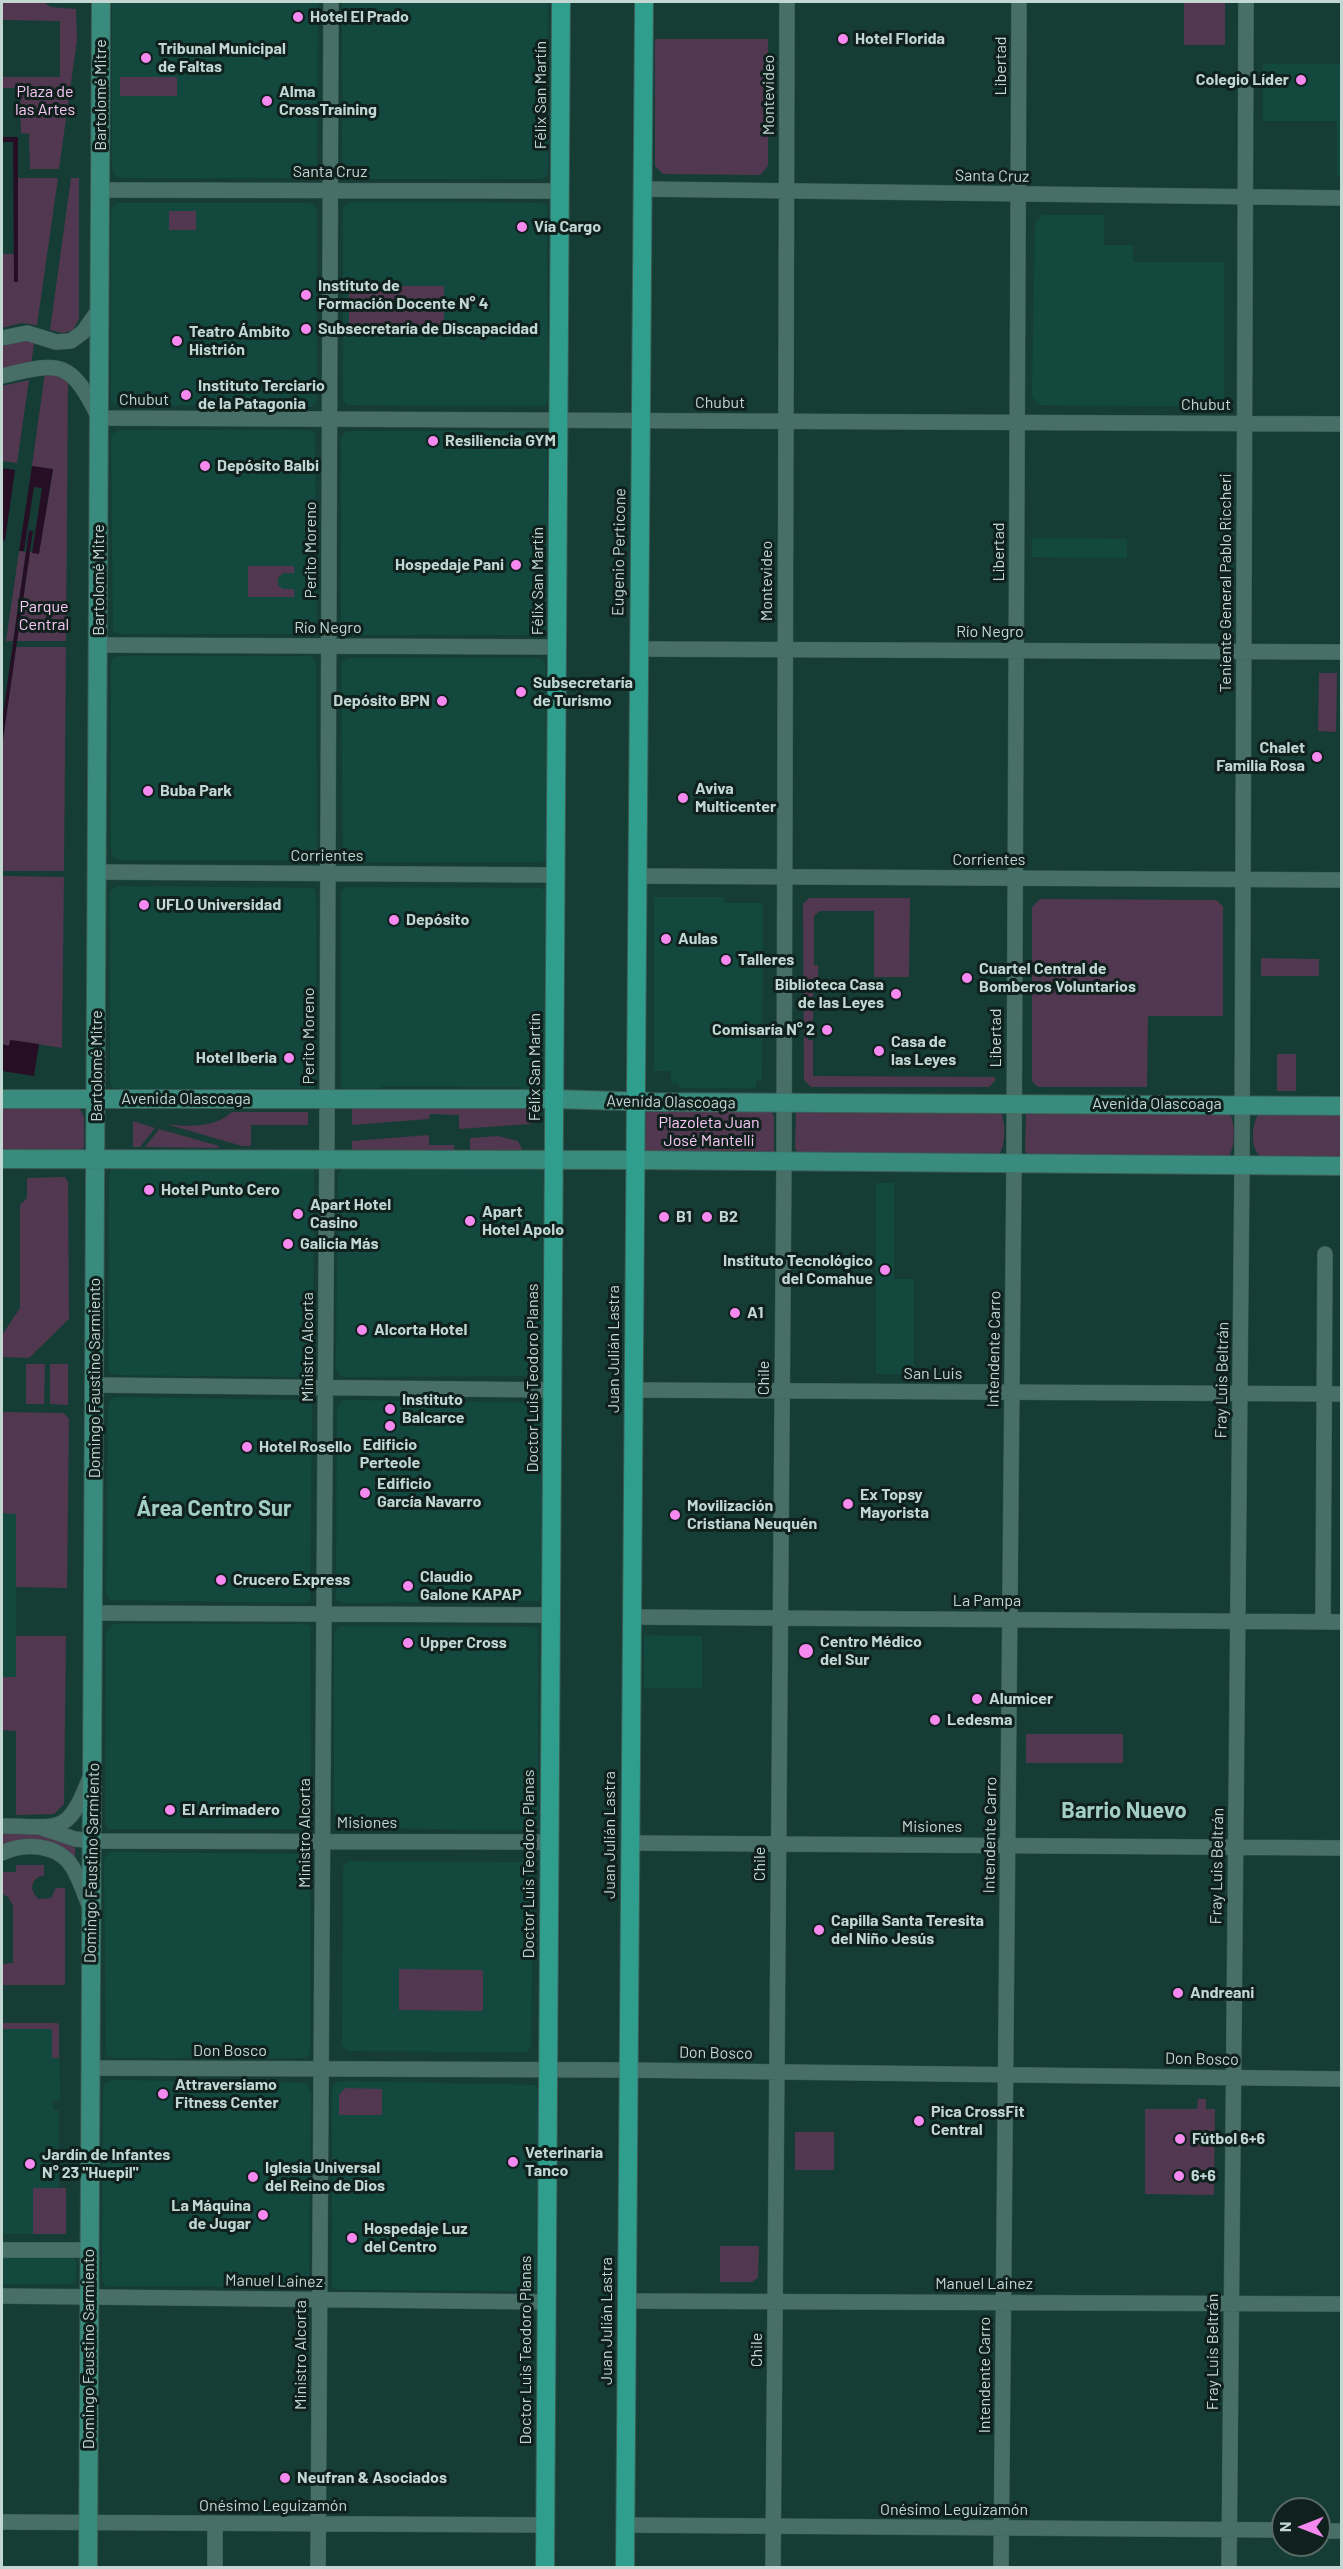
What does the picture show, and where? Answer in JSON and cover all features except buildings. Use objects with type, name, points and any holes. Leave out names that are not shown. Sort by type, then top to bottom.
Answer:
[{"type":"highway","name":"Félix San Martín","points":[[554,1161],[561,2]]},
{"type":"highway","name":"Eugenio Perticone","points":[[634,1102],[644,2]]},
{"type":"highway","name":"Juan Julián Lastra","points":[[625,2568],[634,1102]]},
{"type":"highway","name":"Doctor Luis Teodoro Planas","points":[[545,2568],[554,1161]]},
{"type":"main road","name":"Bartolomé Mitre","points":[[96,1160],[101,2]]},
{"type":"main road","name":"Avenida Olascoaga","points":[[2,1099],[554,1099],[634,1102],[1341,1106]]},
{"type":"main road","points":[[2,1159],[634,1160],[1341,1166]]},
{"type":"main road","name":"Domingo Faustino Sarmiento","points":[[88,2568],[96,1160]]},
{"type":"street","name":"Perito Moreno","points":[[327,1099],[331,2]]},
{"type":"street","name":"Montevideo","points":[[784,1161],[787,2]]},
{"type":"street","name":"Libertad","points":[[1014,1104],[1019,2]]},
{"type":"street","name":"Teniente General Pablo Riccheri","points":[[1242,1165],[1246,2]]},
{"type":"street","name":"Santa Cruz","points":[[642,189],[1341,198]]},
{"type":"street","name":"Santa Cruz","points":[[100,190],[559,191]]},
{"type":"street","points":[[2,338],[27,333],[56,342],[71,341],[83,332],[100,308]]},
{"type":"street","points":[[2,376],[44,367],[62,369],[73,375],[99,418]]},
{"type":"street","name":"Chubut","points":[[99,418],[1341,424]]},
{"type":"street","name":"Río Negro","points":[[98,645],[557,646]]},
{"type":"street","name":"Río Negro","points":[[638,649],[1341,652]]},
{"type":"street","name":"Corrientes","points":[[98,872],[556,876]]},
{"type":"street","name":"Corrientes","points":[[636,876],[1341,880]]},
{"type":"street","name":"Ministro Alcorta","points":[[318,2568],[327,1099]]},
{"type":"street","name":"Intendente Carro","points":[[1001,2568],[1014,1104]]},
{"type":"street","name":"Chile","points":[[773,2568],[784,1161]]},
{"type":"street","name":"Fray Luis Beltrán","points":[[1229,2568],[1242,1165]]},
{"type":"street","points":[[1323,1622],[1325,1254]]},
{"type":"street","points":[[95,1385],[552,1390]]},
{"type":"street","name":"San Luis","points":[[633,1390],[1341,1394]]},
{"type":"street","points":[[94,1613],[550,1615]]},
{"type":"street","name":"La Pampa","points":[[631,1617],[1341,1622]]},
{"type":"street","points":[[2,1826],[42,1828],[60,1825],[73,1815],[93,1767]]},
{"type":"street","name":"Misiones","points":[[42,1828],[75,1839],[93,1841],[549,1842]]},
{"type":"street","name":"Misiones","points":[[630,1843],[1341,1848]]},
{"type":"street","points":[[2,1853],[17,1848],[32,1847],[61,1855],[74,1869],[90,1908]]},
{"type":"street","name":"Don Bosco","points":[[90,2068],[628,2070],[1341,2079]]},
{"type":"street","points":[[2,2250],[90,2250]]},
{"type":"street","name":"Manuel Lainez","points":[[2,2296],[545,2302]]},
{"type":"street","name":"Manuel Lainez","points":[[627,2301],[1341,2304]]},
{"type":"street","name":"Onésimo Leguizamón","points":[[2,2522],[545,2525]]},
{"type":"street","points":[[215,2523],[215,2568]]},
{"type":"street","name":"Onésimo Leguizamón","points":[[625,2525],[1271,2530]]},
{"type":"shaded area","points":[[112,2],[318,2],[317,175],[311,178],[120,178],[115,176],[112,169]]},
{"type":"shaded area","points":[[342,2],[548,2],[548,172],[546,177],[540,179],[352,179],[344,177],[342,172]]},
{"type":"shaded area","name":"Colegio Líder","points":[[1263,64],[1341,64],[1341,177],[1337,177],[1337,121],[1263,121]]},
{"type":"shaded area","points":[[2,137],[18,137],[18,282],[14,282],[13,142],[2,142]]},
{"type":"shaded area","points":[[351,202],[541,203],[547,206],[548,398],[546,404],[541,406],[346,405],[343,399],[343,209]]},
{"type":"shaded area","points":[[119,203],[309,203],[314,205],[317,210],[317,399],[315,405],[310,407],[115,405],[111,401],[111,212],[114,205]]},
{"type":"shaded area","points":[[1042,215],[1104,215],[1104,245],[1133,245],[1133,262],[1224,262],[1224,398],[1215,407],[1040,405],[1032,397],[1035,222]]},
{"type":"shaded area","points":[[120,430],[309,430],[315,433],[317,627],[315,632],[310,634],[120,634],[113,631],[111,437]]},
{"type":"shaded area","points":[[350,431],[539,431],[544,433],[547,440],[547,628],[545,633],[539,635],[348,635],[343,633],[341,628],[341,438],[344,433]]},
{"type":"shaded area","points":[[32,466],[53,469],[39,554],[32,553],[42,488],[34,487],[24,551],[19,551]]},
{"type":"shaded area","points":[[2,468],[15,470],[5,541],[2,540]]},
{"type":"shaded area","points":[[29,530],[33,531],[2,746],[2,721]]},
{"type":"shaded area","points":[[1032,538],[1127,539],[1127,558],[1032,557]]},
{"type":"shaded area","points":[[119,656],[309,656],[314,658],[316,663],[317,852],[315,857],[310,860],[119,860],[113,858],[111,851],[111,664],[113,658]]},
{"type":"shaded area","points":[[350,658],[539,658],[545,661],[547,853],[545,860],[540,862],[350,862],[343,859],[341,666],[343,661]]},
{"type":"shaded area","points":[[119,886],[314,888],[316,895],[316,1082],[314,1088],[118,1090],[113,1088],[110,1083],[110,893],[113,888]]},
{"type":"shaded area","points":[[349,887],[540,888],[545,890],[546,1085],[543,1090],[523,1091],[519,1087],[383,1086],[378,1091],[349,1091],[341,1087],[341,895],[343,889]]},
{"type":"shaded area","points":[[654,897],[723,897],[724,903],[763,903],[762,1081],[756,1081],[756,1088],[679,1088],[679,1084],[671,1083],[671,1071],[654,1071]]},
{"type":"shaded area","points":[[10,1040],[39,1044],[34,1076],[2,1071],[2,1044],[9,1046]]},
{"type":"shaded area","points":[[118,1167],[314,1169],[313,1375],[308,1377],[117,1375],[110,1373],[108,1369],[109,1176],[111,1170]]},
{"type":"shaded area","points":[[343,1167],[543,1170],[542,1370],[540,1376],[344,1377],[339,1375],[336,1369],[338,1175]]},
{"type":"shaded area","name":"Instituto Tecnológico del Comahue","points":[[876,1183],[894,1183],[894,1279],[914,1279],[914,1374],[876,1374]]},
{"type":"shaded area","points":[[116,1397],[312,1400],[310,1601],[304,1603],[110,1600],[106,1594],[108,1405],[111,1399]]},
{"type":"shaded area","points":[[342,1400],[542,1403],[541,1594],[539,1601],[344,1603],[336,1600],[337,1407]]},
{"type":"shaded area","points":[[2,1513],[16,1513],[16,1677],[2,1677]]},
{"type":"shaded area","points":[[115,1624],[304,1624],[310,1626],[311,1824],[308,1829],[108,1829],[105,1822],[106,1633],[110,1626]]},
{"type":"shaded area","points":[[338,1627],[532,1627],[538,1629],[538,1828],[527,1830],[338,1828],[334,1821],[334,1634]]},
{"type":"shaded area","points":[[644,1635],[702,1636],[702,1688],[644,1688]]},
{"type":"shaded area","points":[[108,1853],[308,1854],[310,1861],[309,2056],[304,2058],[112,2058],[106,2054],[104,1860]]},
{"type":"shaded area","points":[[349,1861],[526,1862],[533,1869],[531,2046],[526,2052],[348,2051],[342,2045],[343,1867]]},
{"type":"shaded area","points":[[2,2023],[57,2023],[59,2025],[60,2101],[53,2101],[53,2110],[59,2110],[59,2188],[33,2188],[33,2234],[2,2234]]},
{"type":"shaded area","points":[[112,2080],[307,2083],[311,2094],[309,2280],[306,2287],[105,2286],[102,2279],[103,2091],[105,2084]]},
{"type":"shaded area","points":[[341,2081],[536,2085],[539,2092],[538,2286],[535,2291],[340,2290],[332,2287],[332,2090],[335,2083]]},
{"type":"shaded area","points":[[2,2257],[73,2257],[76,2261],[76,2279],[72,2284],[2,2284]]},
{"type":"green space","name":"Plaza de las Artes","points":[[2,2],[43,2],[51,7],[76,9],[77,40],[59,169],[30,169],[29,134],[21,133],[20,88],[2,88],[2,77],[60,77],[60,21],[2,20]]},
{"type":"green space","points":[[1184,2],[1225,2],[1225,45],[1184,45]]},
{"type":"green space","points":[[655,39],[768,39],[768,166],[760,175],[663,174],[655,166]]},
{"type":"green space","points":[[120,77],[177,77],[177,96],[120,96]]},
{"type":"green space","points":[[18,178],[58,178],[37,325],[21,323],[2,328],[2,254],[14,254],[14,282],[18,282]]},
{"type":"green space","points":[[71,178],[79,178],[79,319],[73,330],[63,333],[50,330]]},
{"type":"green space","points":[[169,211],[196,211],[196,230],[169,230]]},
{"type":"green space","points":[[349,286],[444,286],[444,325],[349,325]]},
{"type":"green space","points":[[35,338],[31,364],[2,371],[2,342]]},
{"type":"green space","name":"Parque Central","points":[[45,372],[68,381],[66,641],[17,641],[30,552],[39,553],[53,470],[32,466]]},
{"type":"green space","points":[[29,380],[17,463],[2,461],[2,386]]},
{"type":"green space","points":[[19,551],[26,552],[13,641],[6,641]]},
{"type":"green space","points":[[248,566],[294,566],[294,573],[283,573],[278,578],[278,585],[283,589],[294,589],[294,597],[248,597]]},
{"type":"green space","name":"Parque Central","points":[[16,647],[66,647],[64,871],[2,871],[2,746]]},
{"type":"green space","points":[[1319,673],[1337,673],[1336,732],[1318,731]]},
{"type":"green space","points":[[2,876],[64,877],[62,1048],[11,1040],[9,1046],[2,1044]]},
{"type":"green space","points":[[809,898],[910,898],[909,977],[874,977],[874,911],[820,911],[814,916],[814,965],[818,965],[818,982],[813,983],[813,1021],[808,1021],[808,1040],[813,1040],[813,1076],[995,1077],[995,1081],[989,1087],[811,1087],[804,1080],[803,904]]},
{"type":"green space","points":[[1040,899],[1216,900],[1223,906],[1223,1016],[1148,1016],[1147,1087],[1038,1087],[1032,1081],[1032,907]]},
{"type":"green space","points":[[1261,958],[1319,959],[1319,976],[1261,976]]},
{"type":"green space","points":[[1277,1054],[1296,1054],[1296,1091],[1277,1091]]},
{"type":"green space","points":[[2,1106],[79,1107],[84,1117],[84,1147],[81,1151],[2,1152]]},
{"type":"green space","points":[[352,1106],[531,1107],[531,1124],[459,1129],[459,1115],[430,1114],[429,1119],[352,1125]]},
{"type":"green space","name":"Plazoleta Juan José Mantelli","points":[[772,1110],[774,1153],[646,1153],[645,1150],[646,1111]]},
{"type":"green space","points":[[796,1111],[1000,1111],[1004,1126],[1004,1139],[999,1154],[798,1154],[795,1148]]},
{"type":"green space","points":[[232,1112],[308,1112],[308,1125],[251,1125],[251,1146],[242,1146],[166,1124],[192,1126],[209,1124]]},
{"type":"green space","points":[[1026,1112],[1229,1113],[1234,1128],[1233,1141],[1229,1156],[1028,1155],[1025,1150]]},
{"type":"green space","points":[[1260,1113],[1341,1113],[1341,1157],[1260,1156],[1253,1141],[1253,1128]]},
{"type":"green space","points":[[133,1121],[155,1128],[140,1147],[133,1147]]},
{"type":"green space","points":[[159,1129],[219,1146],[218,1148],[145,1147]]},
{"type":"green space","points":[[429,1135],[429,1145],[454,1145],[454,1153],[352,1153],[352,1141]]},
{"type":"green space","points":[[498,1136],[518,1141],[524,1153],[470,1153],[470,1138]]},
{"type":"green space","points":[[65,1177],[68,1182],[69,1319],[29,1358],[2,1357],[2,1335],[20,1308],[20,1205],[27,1198],[27,1178]]},
{"type":"green space","points":[[26,1364],[45,1364],[44,1404],[26,1404]]},
{"type":"green space","points":[[50,1364],[68,1364],[68,1405],[50,1404]]},
{"type":"green space","points":[[2,1412],[64,1413],[69,1419],[67,1588],[16,1587],[16,1514],[2,1513]]},
{"type":"green space","points":[[16,1636],[66,1636],[64,1804],[54,1814],[16,1815],[16,1731],[2,1730],[2,1677],[16,1677]]},
{"type":"green space","points":[[1026,1734],[1123,1734],[1123,1763],[1026,1763]]},
{"type":"green space","points":[[2,1831],[42,1834],[75,1845],[75,1863],[70,1857],[2,1849]]},
{"type":"green space","points":[[16,1865],[44,1865],[44,1875],[36,1879],[32,1885],[33,1892],[39,1899],[51,1898],[56,1888],[65,1888],[65,1985],[2,1985],[2,1964],[13,1963],[13,1906],[8,1897],[2,1894],[2,1872],[16,1872]]},
{"type":"green space","points":[[399,1969],[483,1970],[483,2011],[399,2010]]},
{"type":"green space","points":[[2,2023],[57,2023],[59,2025],[59,2058],[52,2058],[52,2029],[2,2029]]},
{"type":"green space","points":[[345,2088],[382,2089],[382,2115],[339,2115],[339,2095]]},
{"type":"green space","name":"Fútbol 6+6","points":[[1198,2099],[1206,2099],[1206,2109],[1215,2109],[1214,2195],[1145,2194],[1145,2109],[1197,2109]]},
{"type":"green space","points":[[795,2132],[834,2132],[834,2170],[795,2170]]},
{"type":"green space","points":[[33,2188],[66,2188],[66,2234],[33,2234]]},
{"type":"green space","points":[[720,2246],[759,2246],[758,2278],[752,2282],[720,2282]]},
{"type":"place","name":"Hotel El Prado","points":[[298,17]]},
{"type":"place","name":"Hotel Florida","points":[[843,39]]},
{"type":"place","name":"Tribunal Municipal de Faltas","points":[[146,58]]},
{"type":"place","name":"Colegio Líder","points":[[1301,80]]},
{"type":"place","name":"Alma CrossTraining","points":[[267,101]]},
{"type":"place","name":"Vía Cargo","points":[[522,227]]},
{"type":"place","name":"Instituto de Formación Docente N° 4","points":[[306,295]]},
{"type":"place","name":"Subsecretaría de Discapacidad","points":[[306,329]]},
{"type":"place","name":"Teatro Ámbito Histrión","points":[[177,341]]},
{"type":"place","name":"Instituto Terciario de la Patagonia","points":[[186,395]]},
{"type":"place","name":"Resiliencia GYM","points":[[433,441]]},
{"type":"place","name":"Depósito Balbi","points":[[205,466]]},
{"type":"place","name":"Hospedaje Pani","points":[[516,565]]},
{"type":"place","name":"Subsecretaría de Turismo","points":[[521,692]]},
{"type":"place","name":"Depósito BPN","points":[[442,701]]},
{"type":"place","name":"Chalet Familia Rosa","points":[[1317,757]]},
{"type":"place","name":"Buba Park","points":[[148,791]]},
{"type":"place","name":"Aviva Multicenter","points":[[683,798]]},
{"type":"place","name":"UFLO Universidad","points":[[144,905]]},
{"type":"place","name":"Depósito","points":[[394,920]]},
{"type":"place","name":"Aulas","points":[[666,939]]},
{"type":"place","name":"Talleres","points":[[726,960]]},
{"type":"place","name":"Cuartel Central de Bomberos Voluntarios","points":[[967,978]]},
{"type":"place","name":"Biblioteca Casa de las Leyes","points":[[896,994]]},
{"type":"place","name":"Comisaría N° 2","points":[[827,1030]]},
{"type":"place","name":"Casa de las Leyes","points":[[879,1051]]},
{"type":"place","name":"Hotel Iberia","points":[[289,1058]]},
{"type":"place","name":"Hotel Punto Cero","points":[[149,1190]]},
{"type":"place","name":"Apart Hotel Casino","points":[[298,1214]]},
{"type":"place","name":"B1","points":[[664,1217]]},
{"type":"place","name":"B2","points":[[707,1217]]},
{"type":"place","name":"Apart Hotel Apolo","points":[[470,1221]]},
{"type":"place","name":"Galicia Más","points":[[288,1244]]},
{"type":"place","name":"Instituto Tecnológico del Comahue","points":[[885,1270]]},
{"type":"place","name":"A1","points":[[735,1313]]},
{"type":"place","name":"Alcorta Hotel","points":[[362,1330]]},
{"type":"place","name":"Instituto Balcarce","points":[[390,1409]]},
{"type":"place","name":"Edificio Perteole","points":[[390,1426]]},
{"type":"place","name":"Hotel Rosello","points":[[247,1447]]},
{"type":"place","name":"Edificio García Navarro","points":[[365,1493]]},
{"type":"place","name":"Ex Topsy Mayorista","points":[[848,1504]]},
{"type":"place","name":"Movilización Cristiana Neuquén","points":[[675,1515]]},
{"type":"place","name":"Crucero Express","points":[[221,1580]]},
{"type":"place","name":"Claudio Galone KAPAP","points":[[408,1586]]},
{"type":"place","name":"Upper Cross","points":[[408,1643]]},
{"type":"place","name":"Centro Médico del Sur","points":[[806,1651]]},
{"type":"place","name":"Alumicer","points":[[977,1699]]},
{"type":"place","name":"Ledesma","points":[[935,1720]]},
{"type":"place","name":"El Arrimadero","points":[[170,1810]]},
{"type":"place","name":"Capilla Santa Teresita del Niño Jesús","points":[[819,1930]]},
{"type":"place","name":"Andreani","points":[[1178,1993]]},
{"type":"place","name":"Attraversiamo Fitness Center","points":[[163,2094]]},
{"type":"place","name":"Pica CrossFit Central","points":[[919,2121]]},
{"type":"place","name":"Fútbol 6+6","points":[[1180,2139]]},
{"type":"place","name":"Veterinaria Tanco","points":[[513,2162]]},
{"type":"place","name":"Jardín de Infantes N° 23 \"Huepil\"","points":[[30,2164]]},
{"type":"place","name":"6+6","points":[[1179,2176]]},
{"type":"place","name":"Iglesia Universal del Reino de Dios","points":[[253,2177]]},
{"type":"place","name":"La Máquina de Jugar","points":[[263,2215]]},
{"type":"place","name":"Hospedaje Luz del Centro","points":[[352,2238]]},
{"type":"place","name":"Neufran & Asociados","points":[[285,2478]]},
{"type":"district","name":"Área Centro Sur","points":[[214,1509]]},
{"type":"district","name":"Barrio Nuevo","points":[[1124,1811]]}]
